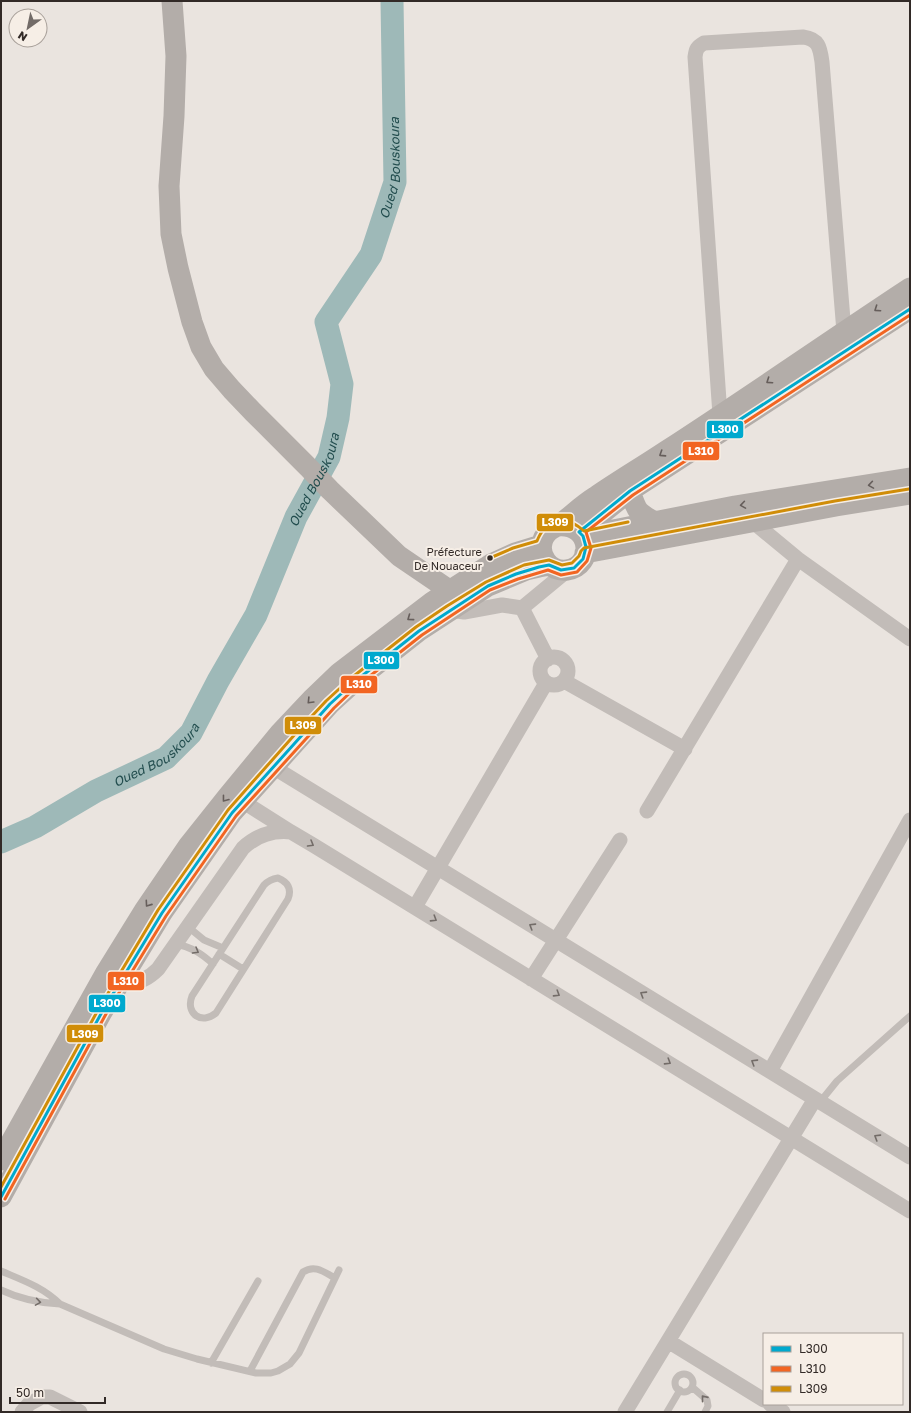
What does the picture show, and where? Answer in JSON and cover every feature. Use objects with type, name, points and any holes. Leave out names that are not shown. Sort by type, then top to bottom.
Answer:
[{"type":"main road","points":[[172,1],[176,56],[174,116],[169,186],[170,211],[174,251],[192,322],[201,347],[214,370],[253,412],[330,490],[444,601]]},
{"type":"main road","points":[[583,540],[630,491],[847,340],[910,288]]},
{"type":"main road","points":[[559,568],[544,560],[541,552],[543,540],[549,531],[558,526],[594,497],[720,415],[847,340],[910,309]]},
{"type":"main road","points":[[583,540],[655,522],[735,506],[910,478]]},
{"type":"main road","points":[[630,491],[641,515],[655,522]]},
{"type":"main road","points":[[583,540],[752,521],[910,494]]},
{"type":"main road","points":[[1,1160],[113,978],[162,913],[242,801],[330,704],[353,683],[419,631],[444,601],[488,586],[526,570],[559,568],[579,564],[583,559],[583,540],[570,526],[558,526]]},
{"type":"main road","points":[[1,1197],[102,1012],[113,978],[144,911],[189,845],[280,733],[339,672],[444,601],[491,564],[515,553],[541,545]]},
{"type":"street","points":[[720,415],[695,57],[698,46],[704,43],[803,37],[810,38],[816,42],[820,50],[847,340]]},
{"type":"street","points":[[752,521],[798,559],[910,639]]},
{"type":"street","points":[[646,811],[798,559]]},
{"type":"street","points":[[522,608],[559,568]]},
{"type":"street","points":[[444,601],[464,612],[502,605],[522,608]]},
{"type":"street","points":[[522,608],[548,658]]},
{"type":"street","points":[[548,658],[557,658],[565,663],[568,672],[564,681],[555,685],[546,683],[542,680],[540,670],[544,661],[548,658]]},
{"type":"street","points":[[564,681],[685,748]]},
{"type":"street","points":[[415,907],[546,683]]},
{"type":"street","points":[[273,767],[910,1158]]},
{"type":"street","points":[[242,801],[910,1211]]},
{"type":"street","points":[[770,1071],[910,820]]},
{"type":"street","points":[[113,978],[141,982],[150,977],[158,969],[176,944],[237,855],[249,842],[265,834],[273,832],[291,832]]},
{"type":"street","points":[[531,979],[620,840]]},
{"type":"street","points":[[624,1412],[792,1138],[818,1101]]},
{"type":"street","points":[[668,1341],[763,1399]]},
{"type":"street","points":[[22,1412],[29,1404],[42,1397],[50,1398],[80,1412]]},
{"type":"street","points":[[772,1405],[783,1412]]},
{"type":"lane","points":[[278,878],[283,880],[287,884],[290,894],[288,899],[216,1012],[211,1017],[199,1017],[194,1014],[190,1008],[192,996],[221,951],[268,881],[278,878]]},
{"type":"lane","points":[[188,926],[204,940],[244,969]]},
{"type":"lane","points":[[176,944],[196,950],[212,964]]},
{"type":"lane","points":[[818,1101],[910,1016]]},
{"type":"lane","points":[[250,1371],[303,1272],[311,1268],[316,1268],[335,1278]]},
{"type":"lane","points":[[1,1290],[34,1302],[60,1304],[164,1349],[211,1363],[263,1374],[285,1368],[295,1359],[339,1270]]},
{"type":"lane","points":[[1,1271],[52,1295],[60,1304]]},
{"type":"lane","points":[[211,1363],[258,1281]]},
{"type":"lane","points":[[682,1374],[692,1377],[692,1387],[687,1391],[680,1390],[676,1382],[677,1378],[682,1374]]},
{"type":"lane","points":[[692,1387],[707,1400],[708,1406],[706,1412]]},
{"type":"lane","points":[[667,1412],[680,1390]]},
{"type":"waterway","name":"Oued Bouskoura","points":[[1,842],[35,827],[96,791],[166,758],[191,733],[218,681],[256,615],[296,517],[329,457],[338,418],[342,384],[326,322],[371,255],[395,182],[392,1]]},
{"type":"transit line","name":"L300","points":[[1,1197],[102,1012],[162,913],[232,813],[330,704],[353,683],[419,631],[488,586],[516,574],[539,567],[549,565],[561,570],[574,568],[583,559],[586,547],[583,536],[579,532],[630,491],[910,309]]},
{"type":"transit line","name":"L310","points":[[5,1199],[106,1014],[166,916],[236,816],[334,708],[356,687],[422,635],[490,590],[518,579],[548,570],[561,575],[577,572],[587,561],[591,548],[586,532],[633,495],[910,315]]},
{"type":"transit line","name":"L309","points":[[1,1187],[98,1010],[158,910],[228,810],[326,701],[350,679],[416,627],[486,582],[524,565],[549,560],[562,565],[572,563],[584,548],[835,501],[909,489]]},
{"type":"transit line","name":"L309","points":[[490,558],[513,548],[537,541],[546,527],[558,521],[571,523],[584,531],[628,522]]},
{"type":"place","name":"Préfecture De Nouaceur","points":[[490,558]]}]
